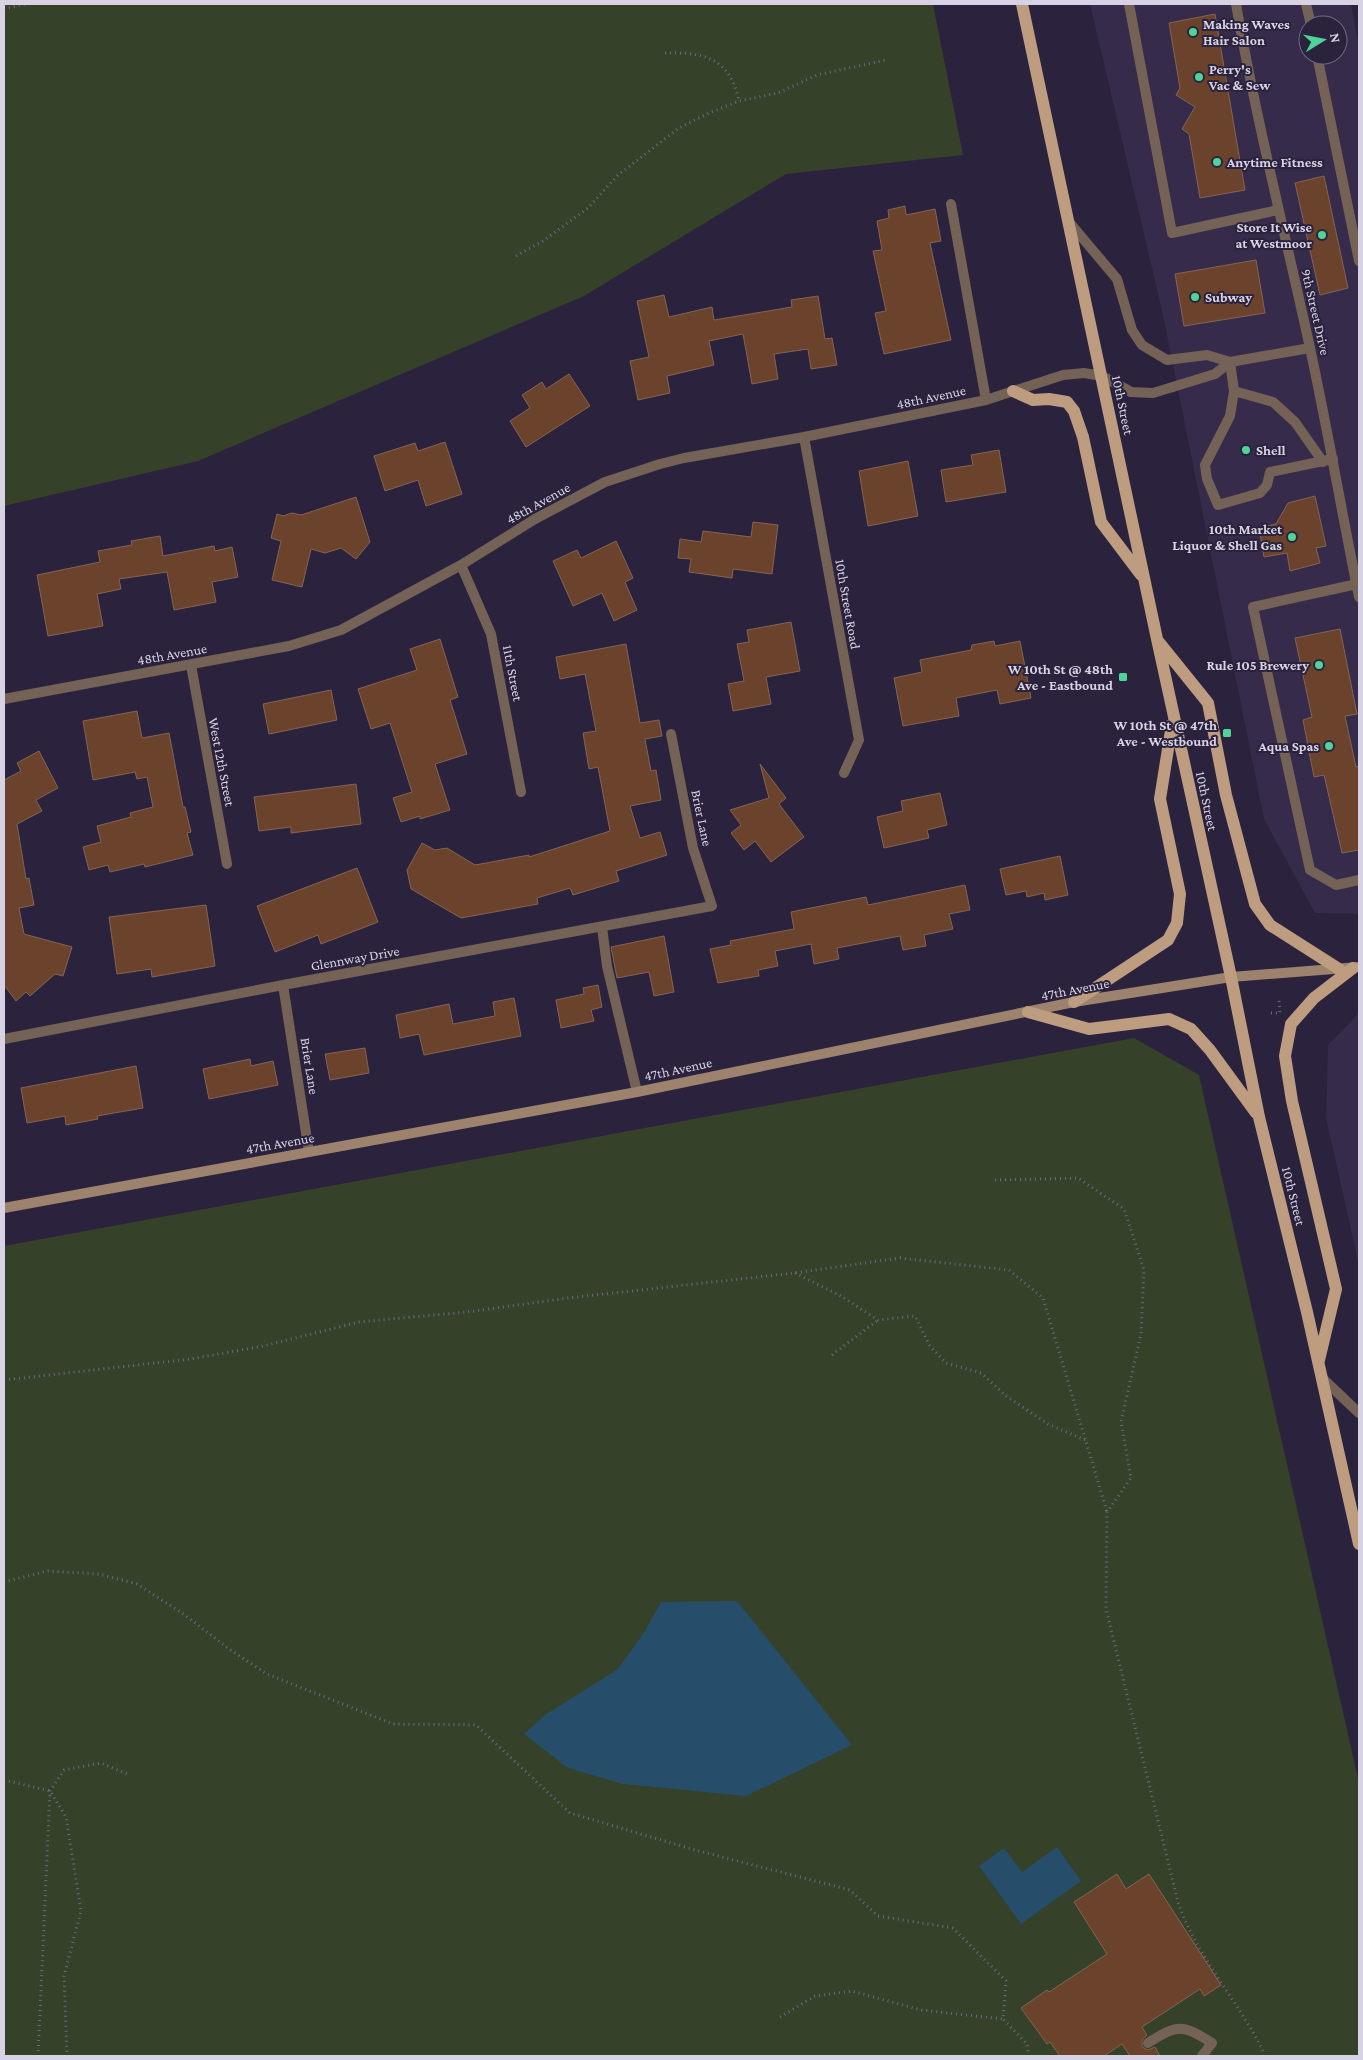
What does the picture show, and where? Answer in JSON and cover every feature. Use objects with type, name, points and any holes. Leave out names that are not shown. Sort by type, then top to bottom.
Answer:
[{"type":"main road","name":"10th Street","points":[[1022,4],[1070,222],[1156,639],[1253,1079],[1259,1117],[1322,1377],[1359,1544]]},
{"type":"main road","points":[[1013,391],[1033,400],[1049,399],[1067,402],[1074,411],[1083,437],[1101,522],[1144,579]]},
{"type":"main road","points":[[1156,639],[1208,703],[1226,795],[1255,904],[1270,925],[1339,969]]},
{"type":"main road","points":[[1074,1002],[1168,940],[1177,923],[1180,894],[1160,799],[1174,717]]},
{"type":"main road","points":[[1318,1362],[1336,1289],[1292,1101],[1285,1056],[1291,1024],[1314,998],[1356,968]]},
{"type":"main road","name":"47th Avenue","points":[[4,1208],[637,1092],[1074,1002],[1231,977],[1356,968]]},
{"type":"main road","points":[[1028,1012],[1089,1029],[1169,1019],[1190,1029],[1210,1050],[1259,1117]]},
{"type":"street","points":[[1129,4],[1172,234],[1278,210]]},
{"type":"street","name":"9th Street Drive","points":[[1236,4],[1278,210],[1310,348],[1328,460],[1359,597]]},
{"type":"street","points":[[1319,65],[1359,261]]},
{"type":"street","points":[[951,204],[986,400]]},
{"type":"street","points":[[1070,222],[1117,279],[1132,330],[1142,345],[1167,360],[1207,356],[1230,362],[1310,348]]},
{"type":"street","points":[[1102,376],[1131,392],[1153,393],[1215,374],[1230,362]]},
{"type":"street","points":[[1230,362],[1234,391],[1230,416],[1205,464],[1207,479],[1218,505],[1260,494],[1267,485],[1270,472],[1328,460]]},
{"type":"street","name":"48th Avenue","points":[[4,699],[289,646],[341,630],[461,565],[535,519],[605,482],[684,458],[804,437],[986,400],[1063,375],[1084,373],[1102,376]]},
{"type":"street","points":[[1234,391],[1273,402],[1328,460]]},
{"type":"street","name":"10th Street Road","points":[[804,437],[859,740],[844,773]]},
{"type":"street","name":"11th Street","points":[[461,565],[491,634],[521,792]]},
{"type":"street","points":[[1356,584],[1253,607],[1310,870],[1336,885],[1359,880]]},
{"type":"street","name":"West 12th Street","points":[[191,665],[227,864]]},
{"type":"street","name":"Brier Lane","points":[[672,734],[693,848],[712,906]]},
{"type":"street","name":"Glennway Drive","points":[[4,1040],[283,985],[712,906]]},
{"type":"street","points":[[602,927],[607,966],[637,1092]]},
{"type":"street","name":"Brier Lane","points":[[283,985],[309,1152]]},
{"type":"street","points":[[1322,1377],[1359,1413]]},
{"type":"street","points":[[1148,2043],[1166,2032],[1179,2028],[1191,2030],[1212,2043],[1202,2056]]},
{"type":"path","points":[[4,9],[26,4]]},
{"type":"path","points":[[665,53],[688,52],[709,57],[723,67],[736,83],[740,101]]},
{"type":"path","points":[[516,256],[543,241],[588,208],[618,176],[679,128],[709,112],[740,101],[778,93],[817,75],[886,60]]},
{"type":"path","points":[[1279,1001],[1280,1013]]},
{"type":"path","points":[[994,1180],[1078,1178],[1124,1209],[1144,1270],[1142,1306],[1140,1334],[1121,1422],[1131,1478],[1107,1512]]},
{"type":"path","points":[[4,1380],[191,1359],[263,1346],[359,1322],[467,1312],[568,1298],[794,1273],[900,1258],[1009,1270],[1043,1298],[1107,1512],[1106,1609],[1178,1902],[1186,1924],[1252,2029],[1263,2051]]},
{"type":"path","points":[[794,1273],[842,1296],[878,1320]]},
{"type":"path","points":[[4,1318],[8,1316]]},
{"type":"path","points":[[832,1354],[878,1320],[915,1316],[930,1346],[946,1363],[981,1373],[1006,1396],[1048,1424],[1085,1440]]},
{"type":"path","points":[[4,1582],[48,1571],[99,1574],[137,1584],[182,1613],[229,1649],[267,1674],[393,1724],[476,1726],[570,1814],[695,1850],[850,1890],[878,1916],[953,1928],[1006,1981],[1003,2018]]},
{"type":"path","points":[[38,2056],[50,1791],[64,1770],[101,1763],[127,1774]]},
{"type":"path","points":[[4,1780],[50,1791],[66,1817],[81,1911],[64,1976],[67,2056]]},
{"type":"path","points":[[780,2017],[815,1996],[852,1991],[921,2010],[1003,2018],[1028,2044],[1030,2056]]},
{"type":"shaded area","points":[[1090,4],[1351,4],[1359,46],[1359,914],[1315,913],[1264,819],[1163,315]]},
{"type":"shaded area","points":[[1358,1014],[1359,1265],[1326,1118],[1328,1045]]},
{"type":"green space","points":[[4,4],[933,4],[963,155],[786,174],[584,296],[198,461],[4,506]]},
{"type":"green space","points":[[1134,1038],[1199,1075],[1359,1783],[1359,2056],[4,2056],[4,1246]]},
{"type":"water","points":[[737,1601],[852,1745],[746,1796],[623,1784],[568,1768],[524,1734],[545,1715],[618,1669],[645,1631],[661,1602]]},
{"type":"water","points":[[1057,1847],[1081,1881],[1021,1924],[979,1866],[1004,1848],[1022,1872]]},
{"type":"building","points":[[1215,14],[1245,190],[1200,198],[1189,134],[1182,129],[1195,107],[1176,95],[1180,88],[1169,23]]},
{"type":"building","name":"Store It Wise at Westmoor","points":[[1324,176],[1348,288],[1320,295],[1295,183]]},
{"type":"building","points":[[905,206],[906,215],[935,209],[941,241],[930,243],[951,340],[884,354],[875,313],[886,311],[873,251],[882,250],[877,221],[889,218],[888,210]]},
{"type":"building","points":[[1256,260],[1265,313],[1184,326],[1175,274]]},
{"type":"building","points":[[664,295],[669,317],[712,307],[714,320],[792,307],[791,300],[818,296],[825,339],[832,338],[837,365],[811,369],[808,349],[774,354],[778,379],[752,384],[743,334],[709,341],[714,365],[667,376],[670,393],[638,400],[630,361],[649,357],[637,301]]},
{"type":"building","points":[[569,374],[590,406],[526,447],[510,421],[530,408],[522,395],[542,382],[546,389]]},
{"type":"building","points":[[445,442],[462,494],[426,506],[418,480],[385,491],[374,456],[415,443],[418,451]]},
{"type":"building","points":[[999,450],[1006,492],[946,502],[941,470],[973,465],[971,455]]},
{"type":"building","points":[[908,461],[918,516],[868,526],[859,471]]},
{"type":"building","name":"10th Market Liquor & Shell Gas","points":[[1315,496],[1326,546],[1316,548],[1320,563],[1290,571],[1287,553],[1264,557],[1259,528],[1276,524],[1288,503]]},
{"type":"building","points":[[356,497],[370,542],[356,559],[341,548],[325,553],[311,549],[302,587],[272,580],[281,541],[271,538],[277,514],[283,516],[292,513],[301,515]]},
{"type":"building","points":[[753,522],[778,525],[772,574],[733,569],[732,578],[689,572],[691,559],[678,558],[680,539],[701,542],[703,531],[751,537]]},
{"type":"building","points":[[160,536],[163,556],[214,546],[215,551],[232,547],[238,577],[212,582],[216,602],[174,610],[167,572],[119,579],[121,589],[97,594],[103,626],[48,636],[37,575],[100,562],[98,551],[132,545],[131,541]]},
{"type":"building","points":[[616,541],[633,578],[625,582],[637,610],[614,621],[602,593],[573,606],[553,561],[577,550],[581,558]]},
{"type":"building","points":[[791,622],[800,671],[766,677],[771,704],[733,711],[728,684],[744,681],[737,644],[749,642],[747,630]]},
{"type":"building","points":[[1340,629],[1357,714],[1345,716],[1356,767],[1359,766],[1359,850],[1342,853],[1324,775],[1314,777],[1303,720],[1312,717],[1295,638]]},
{"type":"building","points":[[440,639],[458,697],[450,700],[467,754],[435,764],[450,810],[420,819],[420,816],[401,822],[393,798],[412,792],[390,723],[371,729],[358,689],[417,670],[410,649]]},
{"type":"building","points":[[994,641],[995,646],[1020,641],[1031,698],[1000,704],[997,690],[956,698],[959,716],[903,726],[894,678],[922,672],[920,660],[971,650],[972,645]]},
{"type":"building","points":[[626,644],[640,723],[659,720],[662,736],[645,739],[651,771],[656,770],[661,800],[630,806],[640,838],[660,832],[667,855],[616,871],[619,881],[573,895],[570,888],[537,898],[538,904],[461,918],[411,889],[407,870],[422,843],[435,850],[447,848],[475,865],[529,855],[529,857],[610,831],[598,767],[589,769],[583,733],[596,731],[585,674],[560,679],[556,657]]},
{"type":"building","points":[[331,690],[337,720],[269,734],[263,704]]},
{"type":"building","points":[[137,711],[142,738],[169,733],[183,807],[185,807],[191,832],[187,833],[193,855],[145,867],[144,864],[110,872],[108,865],[89,870],[83,847],[101,842],[97,826],[131,817],[130,813],[153,807],[147,777],[137,779],[135,772],[93,780],[83,721]]},
{"type":"building","points":[[39,751],[58,788],[36,800],[42,811],[17,824],[26,879],[29,878],[34,905],[19,908],[24,934],[72,947],[63,976],[55,974],[30,996],[26,992],[16,1001],[4,985],[4,780],[21,771],[17,763]]},
{"type":"building","points":[[760,764],[786,798],[779,804],[804,837],[771,862],[755,841],[744,850],[731,833],[741,825],[730,810],[769,798]]},
{"type":"building","points":[[356,784],[361,824],[291,833],[291,827],[259,831],[254,797]]},
{"type":"building","points":[[940,793],[947,825],[927,830],[929,838],[884,848],[877,817],[903,811],[901,801]]},
{"type":"building","points":[[1060,856],[1068,895],[1045,900],[1044,893],[1027,897],[1026,891],[1006,895],[1000,869]]},
{"type":"building","points":[[357,868],[378,922],[321,944],[318,935],[275,952],[257,906]]},
{"type":"building","points":[[965,885],[970,910],[949,914],[953,929],[924,935],[926,946],[903,950],[900,936],[837,948],[839,959],[814,964],[811,944],[775,951],[778,966],[758,970],[759,976],[718,983],[710,949],[731,945],[730,941],[794,929],[791,912],[866,897],[868,905]]},
{"type":"building","points":[[206,905],[215,966],[152,977],[151,969],[117,974],[109,917]]},
{"type":"building","points":[[664,936],[674,992],[654,996],[649,972],[617,978],[611,947]]},
{"type":"building","points":[[598,985],[602,1007],[591,1010],[594,1021],[561,1028],[556,1000],[584,994],[583,988]]},
{"type":"building","points":[[514,998],[521,1036],[424,1055],[419,1034],[400,1038],[396,1015],[449,1004],[453,1024],[495,1016],[493,1002]]},
{"type":"building","points":[[365,1048],[369,1073],[330,1080],[325,1054]]},
{"type":"building","points":[[250,1059],[251,1066],[273,1061],[278,1085],[209,1099],[203,1069]]},
{"type":"building","points":[[136,1066],[143,1108],[97,1116],[98,1119],[66,1125],[65,1116],[27,1123],[21,1088]]},
{"type":"building","points":[[1117,1874],[1126,1889],[1149,1874],[1221,1985],[1204,1996],[1200,1989],[1142,2027],[1147,2035],[1142,2040],[1142,2047],[1148,2050],[1155,2047],[1160,2056],[1130,2056],[1122,2044],[1104,2056],[1060,2056],[1050,2042],[1047,2044],[1021,2008],[1107,1954],[1074,1902]]},
{"type":"place","name":"Making Waves Hair Salon","points":[[1193,32]]},
{"type":"place","name":"Perry's Vac & Sew","points":[[1199,77]]},
{"type":"place","name":"Anytime Fitness","points":[[1217,162]]},
{"type":"place","name":"Store It Wise at Westmoor","points":[[1322,235]]},
{"type":"place","name":"Subway","points":[[1195,297]]},
{"type":"place","name":"Shell","points":[[1246,450]]},
{"type":"place","name":"10th Market Liquor & Shell Gas","points":[[1292,537]]},
{"type":"place","name":"Rule 105 Brewery","points":[[1319,665]]},
{"type":"place","name":"W 10th St @ 48th Ave - Eastbound","points":[[1123,677]]},
{"type":"place","name":"W 10th St @ 47th Ave - Westbound","points":[[1227,733]]},
{"type":"place","name":"Aqua Spas","points":[[1329,746]]}]
